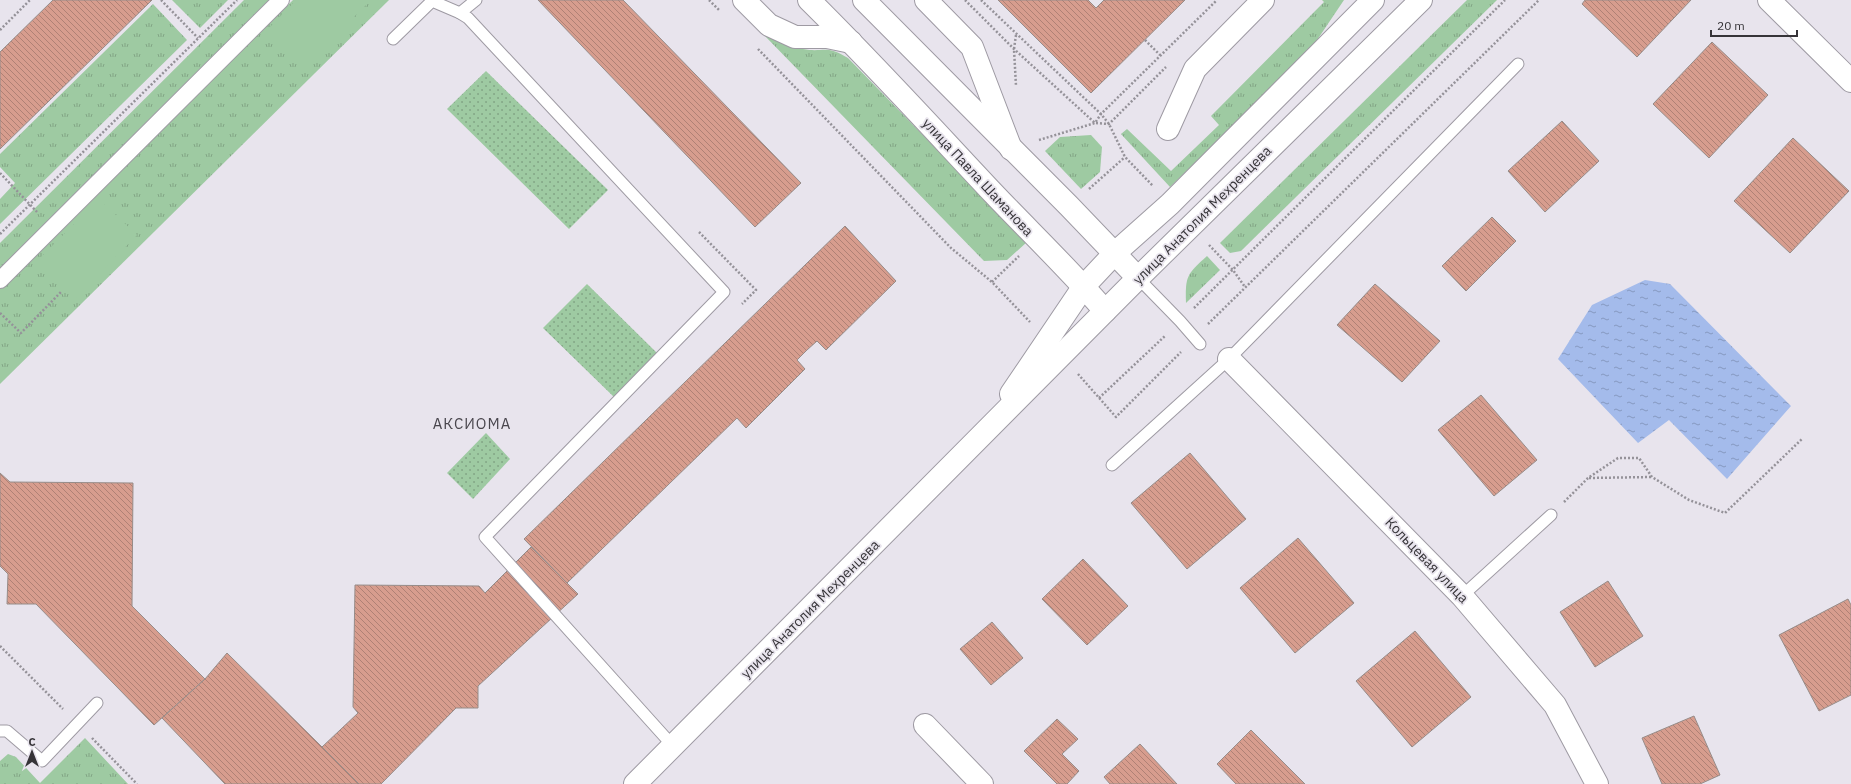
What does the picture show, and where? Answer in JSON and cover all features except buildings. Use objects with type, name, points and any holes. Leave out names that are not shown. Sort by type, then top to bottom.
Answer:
[{"type":"street","points":[[0,280],[281,0]]},
{"type":"street","points":[[744,0],[769,25],[794,37],[828,37],[851,42]]},
{"type":"street","name":"улица Павла Шаманова","points":[[809,0],[851,42],[1037,240],[1084,286],[1105,311]]},
{"type":"street","points":[[864,0],[1138,278]]},
{"type":"street","points":[[926,0],[972,47],[1011,149]]},
{"type":"street","points":[[1168,129],[1195,69],[1263,0]]},
{"type":"street","name":"улица Анатолия Мехренцева","points":[[1345,27],[1362,0]]},
{"type":"street","name":"улица Анатолия Мехренцева","points":[[985,433],[1084,286],[1115,253],[1170,204],[1373,0]]},
{"type":"street","name":"улица Анатолия Мехренцева","points":[[635,784],[1138,278],[1421,0]]},
{"type":"street","points":[[1769,0],[1851,81]]},
{"type":"street","name":"Кольцевая улица","points":[[1229,359],[1462,596],[1555,705],[1597,784]]},
{"type":"street","points":[[925,725],[982,784]]},
{"type":"lane","points":[[460,13],[476,0]]},
{"type":"lane","points":[[393,39],[432,1],[460,13],[474,24],[724,292],[485,537],[673,746]]},
{"type":"lane","points":[[1112,465],[1229,359],[1518,64]]},
{"type":"lane","points":[[1138,278],[1180,321],[1197,341]]},
{"type":"lane","points":[[1462,596],[1551,515]]},
{"type":"lane","points":[[0,731],[7,731],[42,761],[97,703]]},
{"type":"path","points":[[0,30],[30,0]]},
{"type":"path","points":[[161,0],[198,38]]},
{"type":"path","points":[[0,234],[236,0]]},
{"type":"path","points":[[709,0],[720,11]]},
{"type":"path","points":[[965,0],[1014,49],[1095,123]]},
{"type":"path","points":[[981,0],[1100,114],[1109,124],[1125,157]]},
{"type":"path","points":[[1095,123],[1100,114],[1217,0]]},
{"type":"path","points":[[1100,398],[1505,0]]},
{"type":"path","points":[[1062,356],[1116,417],[1197,341],[1539,0]]},
{"type":"path","points":[[1016,35],[1014,49],[1016,88]]},
{"type":"path","points":[[1145,40],[1160,55]]},
{"type":"path","points":[[753,45],[951,248],[992,282],[1047,340]]},
{"type":"path","points":[[1034,141],[1095,123],[1109,124]]},
{"type":"path","points":[[0,173],[52,228]]},
{"type":"path","points":[[696,229],[756,290],[739,306]]},
{"type":"path","points":[[0,313],[21,333],[61,292]]},
{"type":"path","points":[[1551,515],[1588,478],[1618,458],[1639,458],[1652,477],[1689,500],[1725,513],[1802,439]]},
{"type":"path","points":[[1588,478],[1652,477]]},
{"type":"green space","points":[[172,0],[228,0],[200,28]]},
{"type":"green space","points":[[244,0],[269,0],[0,268],[0,243]]},
{"type":"green space","points":[[293,0],[389,0],[0,384],[0,289]]},
{"type":"green space","points":[[296,0],[371,0],[305,66],[267,30]]},
{"type":"green space","points":[[1322,0],[1344,0],[1307,55],[1170,187],[1121,134],[1127,129],[1171,171],[1219,125],[1211,116],[1324,2]]},
{"type":"green space","points":[[1467,0],[1497,0],[1241,251],[1230,253],[1220,243]]},
{"type":"green space","points":[[153,4],[187,40],[0,224],[0,199],[15,183],[0,167],[0,154]]},
{"type":"green space","points":[[764,35],[798,48],[834,51],[848,58],[1027,242],[1007,260],[984,261]]},
{"type":"green space","points":[[486,71],[608,190],[569,229],[447,109]]},
{"type":"green space","points":[[1091,135],[1102,147],[1100,172],[1081,189],[1045,151],[1060,137]]},
{"type":"green space","points":[[99,199],[137,235],[76,298],[38,260]]},
{"type":"green space","points":[[1207,256],[1220,270],[1186,303],[1186,287],[1189,276],[1195,267]]},
{"type":"green space","points":[[587,284],[658,354],[615,398],[543,328]]},
{"type":"green space","points":[[486,433],[510,459],[473,499],[447,473]]},
{"type":"green space","points":[[85,738],[128,784],[0,784],[0,761],[8,754],[16,757],[40,783]]},
{"type":"water","points":[[1645,280],[1670,284],[1791,406],[1727,479],[1669,420],[1638,443],[1558,359],[1592,305]]},
{"type":"district","name":"АКСИОМА","points":[[472,423]]}]
